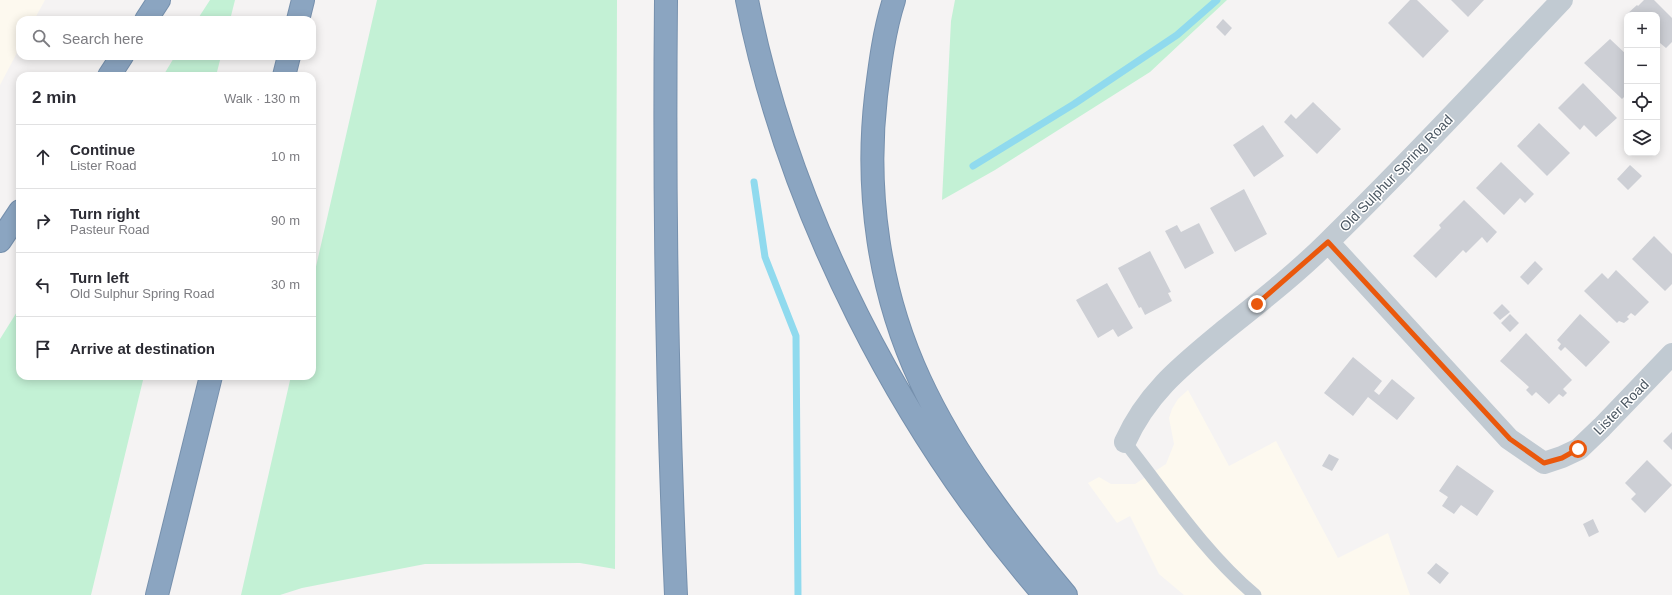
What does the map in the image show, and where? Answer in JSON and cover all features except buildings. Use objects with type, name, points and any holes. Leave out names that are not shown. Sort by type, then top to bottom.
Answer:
[{"type":"highway","points":[[149,16],[159,0]]},
{"type":"highway","points":[[299,16],[303,0]]},
{"type":"highway","points":[[666,0],[665,135],[673,546],[676,595]]},
{"type":"highway","points":[[747,0],[766,80],[788,149],[809,207],[865,330],[912,414],[965,496],[1018,565],[1044,595]]},
{"type":"highway","points":[[894,0],[880,66],[873,120],[872,172],[877,230],[886,281],[900,328],[919,379],[943,425],[982,486],[1036,560],[1066,595]]},
{"type":"highway","points":[[112,72],[119,60]]},
{"type":"highway","points":[[285,72],[288,60]]},
{"type":"highway","points":[[0,241],[16,217]]},
{"type":"highway","points":[[157,595],[210,380]]},
{"type":"street","name":"Old Sulphur Spring Road","points":[[1125,442],[1134,421],[1147,403],[1172,374],[1257,304],[1328,242],[1425,144],[1562,0]]},
{"type":"street","name":"Lister Road","points":[[1328,242],[1510,439],[1544,463],[1562,458],[1578,449],[1602,427],[1672,354]]},
{"type":"lane","points":[[1125,442],[1217,559],[1235,578],[1255,595]]},
{"type":"shaded area","points":[[0,0],[45,0],[36,16],[16,16],[16,55],[0,85]]},
{"type":"shaded area","points":[[1188,390],[1229,466],[1276,441],[1338,558],[1388,533],[1410,595],[1184,595],[1159,574],[1130,516],[1117,523],[1088,483],[1099,477],[1111,484],[1135,484],[1166,464],[1174,444],[1169,418],[1178,399]]},
{"type":"green space","points":[[210,0],[235,0],[231,16],[200,16]]},
{"type":"green space","points":[[377,0],[617,0],[615,569],[580,563],[425,564],[302,588],[280,595],[241,595],[290,380],[316,380],[316,267]]},
{"type":"green space","points":[[955,0],[1227,0],[1150,72],[995,170],[942,200],[951,21]]},
{"type":"green space","points":[[173,60],[220,60],[217,72],[165,72]]},
{"type":"green space","points":[[16,313],[16,380],[143,380],[91,595],[0,595],[0,339]]},
{"type":"waterway","points":[[973,166],[1074,104],[1177,35],[1217,0]]},
{"type":"waterway","points":[[754,182],[765,257],[796,336],[798,595]]},
{"type":"route","points":[[1257,304],[1328,242],[1510,439],[1527,453],[1544,463],[1562,458],[1578,449]]}]
